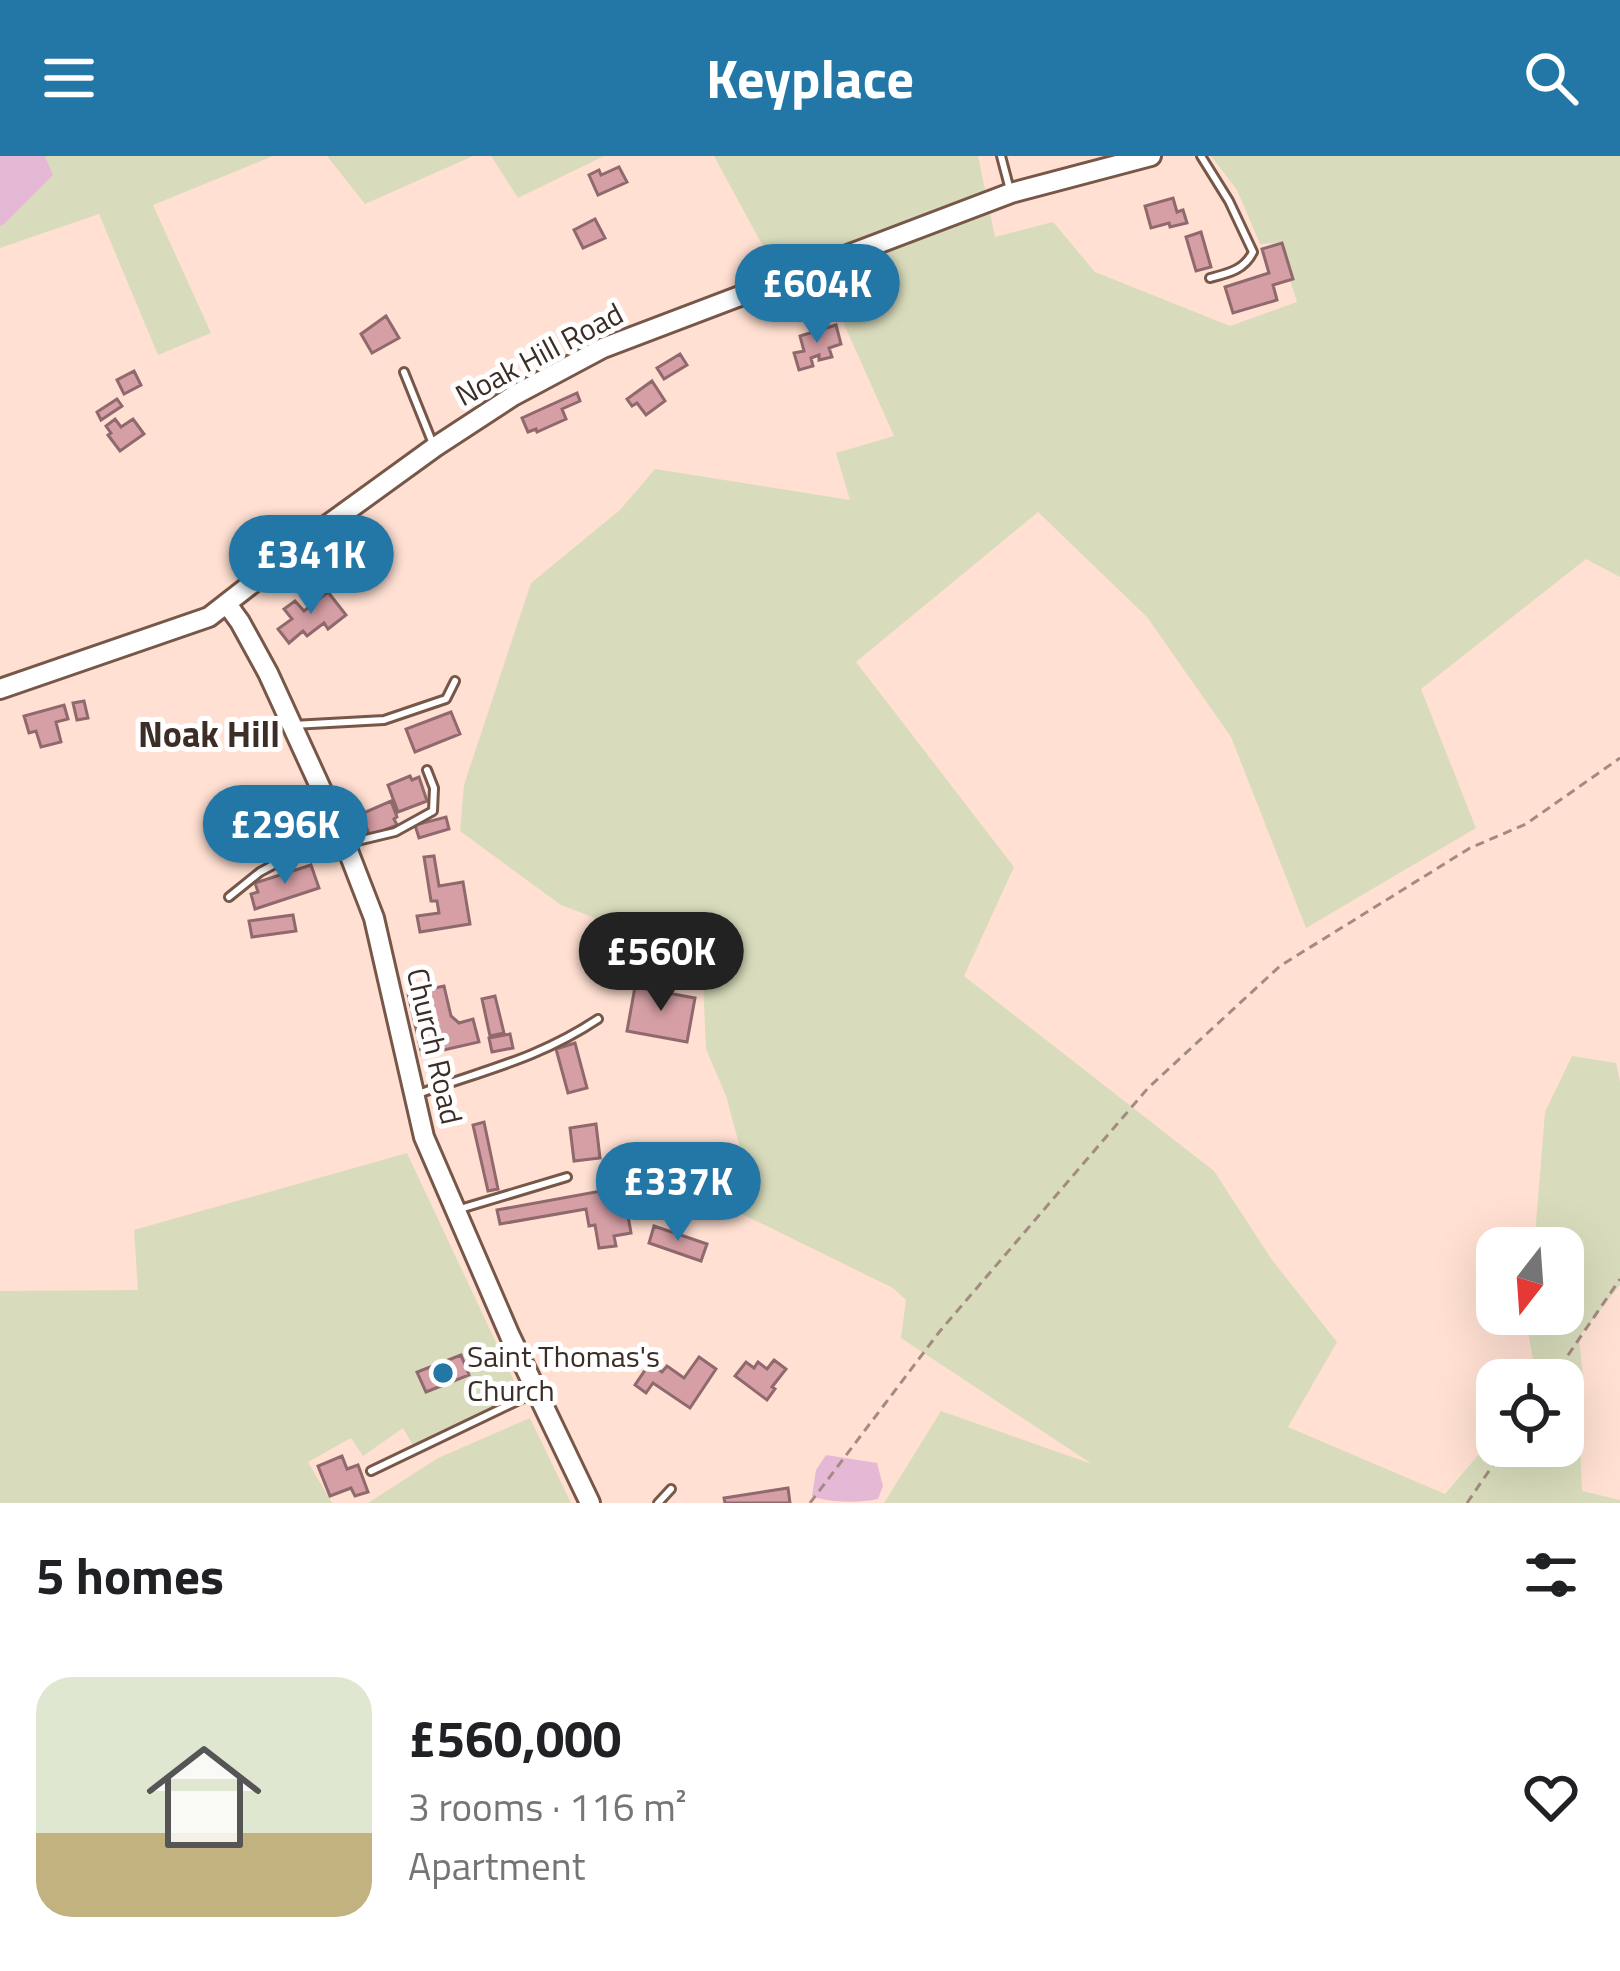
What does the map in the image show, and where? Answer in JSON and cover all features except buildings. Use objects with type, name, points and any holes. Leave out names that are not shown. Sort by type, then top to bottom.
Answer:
[{"type":"street","name":"Noak Hill Road","points":[[0,689],[208,617],[435,447],[513,396],[603,348],[1011,193],[1151,156]]},
{"type":"street","name":"Church Road","points":[[226,604],[250,639],[343,837],[374,918],[424,1137],[590,1503]]},
{"type":"lane","points":[[1001,156],[1011,193]]},
{"type":"lane","points":[[1201,156],[1253,252],[1237,270],[1210,278]]},
{"type":"lane","points":[[404,372],[435,447]]},
{"type":"lane","points":[[291,725],[402,716],[446,699],[455,681]]},
{"type":"lane","points":[[229,897],[260,872],[343,837],[395,832],[433,811],[434,788],[427,770]]},
{"type":"lane","points":[[415,1095],[532,1056],[598,1019]]},
{"type":"lane","points":[[456,1210],[568,1177]]},
{"type":"lane","points":[[371,1471],[537,1392]]},
{"type":"lane","points":[[658,1503],[671,1489]]},
{"type":"path","points":[[810,1503],[940,1331],[1148,1088],[1280,966],[1470,848],[1526,824],[1620,758]]},
{"type":"path","points":[[1565,1359],[1620,1279]]},
{"type":"path","points":[[1467,1503],[1492,1467]]},
{"type":"green space","points":[[0,156],[273,156],[153,205],[211,333],[158,355],[99,214],[0,248]]},
{"type":"green space","points":[[327,156],[473,156],[365,204]]},
{"type":"green space","points":[[491,156],[604,156],[518,198]]},
{"type":"green space","points":[[714,156],[978,156],[995,237],[1053,222],[1095,272],[1230,326],[1297,302],[1278,243],[1260,244],[1237,190],[1211,156],[1620,156],[1620,577],[1586,559],[1421,689],[1476,828],[1306,928],[1231,737],[1147,617],[1038,512],[856,662],[1014,867],[964,976],[1214,1171],[1272,1260],[1337,1342],[1288,1427],[1445,1494],[1476,1458],[1476,1467],[1581,1467],[1582,1491],[1620,1503],[884,1503],[941,1411],[1092,1464],[901,1338],[906,1300],[893,1288],[742,1214],[745,1166],[726,1096],[706,1049],[702,959],[561,905],[460,831],[464,785],[531,583],[620,510],[655,469],[850,500],[836,453],[894,436],[815,259],[772,263]]},
{"type":"green space","points":[[1572,1056],[1616,1063],[1620,1082],[1620,1285],[1584,1331],[1584,1227],[1536,1227],[1545,1112]]},
{"type":"green space","points":[[407,1153],[523,1400],[415,1449],[403,1428],[363,1456],[351,1438],[308,1462],[332,1503],[0,1503],[0,1291],[138,1290],[134,1230]]},
{"type":"green space","points":[[1529,1335],[1579,1337],[1581,1359],[1533,1359]]},
{"type":"green space","points":[[530,1418],[571,1503],[368,1503],[438,1458]]},
{"type":"shaded area","points":[[0,156],[45,156],[53,175],[0,226]]},
{"type":"shaded area","points":[[826,1455],[877,1463],[883,1486],[878,1499],[844,1502],[812,1496],[816,1470]]},
{"type":"place","name":"Saint Thomas's Church","points":[[443,1373]]},
{"type":"district","name":"Noak Hill","points":[[209,733]]}]
